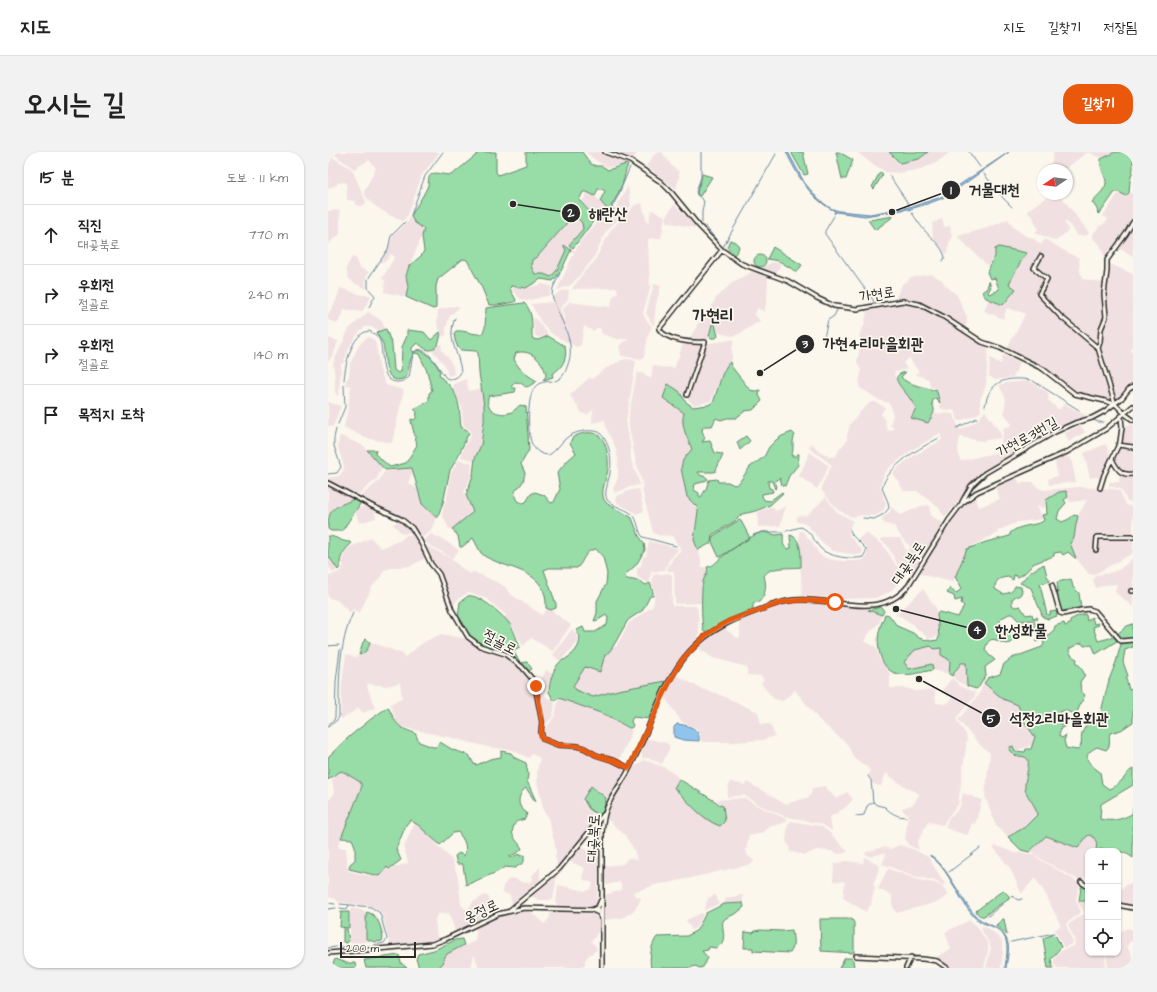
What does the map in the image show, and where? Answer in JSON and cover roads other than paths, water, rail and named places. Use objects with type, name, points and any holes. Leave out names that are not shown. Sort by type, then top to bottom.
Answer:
[{"type":"street","name":"가현로","points":[[605,152],[630,161],[661,182],[722,250],[742,264],[788,281],[834,306],[858,309],[903,301],[919,304],[951,321],[982,342],[1000,348],[1043,369],[1075,394],[1105,400],[1116,406],[1133,420]]},
{"type":"street","points":[[1098,348],[1101,329],[1106,314],[1104,294],[1107,271],[1106,260],[1126,234],[1133,222]]},
{"type":"street","points":[[687,395],[705,342],[692,342],[674,338],[662,333],[659,329],[722,250]]},
{"type":"street","points":[[1041,256],[1034,268],[1047,279],[1038,294],[1060,316],[1098,348],[1119,414],[1122,426],[1120,442],[1104,475],[1100,488]]},
{"type":"street","points":[[1116,406],[1129,389],[1133,387]]},
{"type":"street","points":[[1116,406],[1122,409],[1130,409]]},
{"type":"street","name":"가현로3번길","points":[[962,503],[971,486],[985,473],[1055,432],[1075,423],[1092,418],[1116,406]]},
{"type":"street","name":"대곶북로","points":[[602,968],[602,839],[605,813],[611,798],[629,768],[671,679],[682,660],[704,637],[718,627],[731,620],[787,601],[802,600],[867,606],[881,604],[895,598],[908,586],[949,520],[962,503],[971,495],[1067,452],[1106,429],[1133,406]]},
{"type":"street","points":[[1118,445],[1133,447]]},
{"type":"street","points":[[1112,459],[1121,473],[1126,475],[1133,474]]},
{"type":"street","name":"절골로","points":[[328,483],[401,519],[412,528],[431,564],[439,574],[452,610],[468,637],[480,646],[505,654],[522,666],[534,680],[542,722],[541,732],[543,739],[558,745],[584,748],[596,755],[615,761],[629,768]]},
{"type":"street","points":[[1096,550],[1097,537],[1133,537]]},
{"type":"street","points":[[1052,585],[1060,613],[1063,614],[1089,609],[1095,611],[1121,641],[1133,640]]},
{"type":"street","name":"옹정로","points":[[328,953],[432,944],[508,911],[558,869],[605,813]]},
{"type":"street","points":[[1081,882],[1085,885]]},
{"type":"street","points":[[591,910],[598,907],[602,897]]},
{"type":"street","points":[[1121,906],[1133,908]]},
{"type":"street","points":[[508,911],[532,908],[602,910]]},
{"type":"street","points":[[591,910],[599,913],[602,921]]},
{"type":"street","points":[[856,956],[911,957],[936,961],[947,968]]},
{"type":"street","points":[[906,968],[911,957]]},
{"type":"water","points":[[786,152],[788,152],[804,182],[817,198],[830,208],[839,211],[870,214],[914,206],[941,197],[1009,152],[946,197],[910,210],[908,209],[865,216],[836,212],[834,214],[835,211],[826,206],[818,200],[806,186],[795,170]]},
{"type":"water","points":[[677,724],[689,726],[696,730],[699,741],[683,740],[674,737],[674,727]]},
{"type":"water","points":[[930,855],[936,859],[947,873],[974,914],[978,918],[995,927],[1003,933],[1008,945],[1006,968],[1007,946],[1002,933],[994,927],[982,923],[975,918],[969,911],[948,876]]},
{"type":"waterway","points":[[411,215],[425,176],[443,152]]},
{"type":"waterway","points":[[701,152],[701,177],[696,192],[697,195],[704,201],[702,223]]},
{"type":"waterway","points":[[969,152],[980,167]]},
{"type":"waterway","points":[[723,247],[776,154]]},
{"type":"waterway","points":[[612,207],[630,167]]},
{"type":"waterway","points":[[984,174],[1012,207]]},
{"type":"waterway","points":[[889,175],[909,205]]},
{"type":"waterway","points":[[912,213],[923,229],[942,249],[945,257],[943,261]]},
{"type":"waterway","points":[[834,216],[825,231],[825,234],[873,300],[874,303],[866,306]]},
{"type":"waterway","points":[[369,307],[375,296],[368,288],[368,279],[388,249],[391,236],[405,222]]},
{"type":"waterway","points":[[705,226],[720,244]]},
{"type":"waterway","points":[[662,322],[712,259]]},
{"type":"waterway","points":[[555,381],[561,378],[565,372],[570,358],[569,340],[552,295],[553,288],[560,273]]},
{"type":"waterway","points":[[823,342],[828,320],[834,316],[838,308],[855,311],[867,310]]},
{"type":"waterway","points":[[344,380],[346,367],[353,344],[363,333],[369,331],[376,335],[380,341],[383,366],[387,377],[391,381],[400,382],[409,377],[413,354],[417,350],[422,350],[427,353],[446,378],[455,378],[461,372],[452,340],[455,318]]},
{"type":"waterway","points":[[985,406],[990,391],[1000,382],[1013,379],[1030,380]]},
{"type":"waterway","points":[[552,381],[538,384],[532,391],[530,398],[529,432],[530,439],[535,449],[541,453],[549,455],[565,439],[577,432],[599,432],[607,443],[611,462],[606,493],[607,500],[634,516],[643,537],[676,546]]},
{"type":"waterway","points":[[1033,381],[1079,410]]},
{"type":"waterway","points":[[338,424],[345,407],[344,385]]},
{"type":"waterway","points":[[957,428],[977,418]]},
{"type":"waterway","points":[[1093,420],[1104,422]]},
{"type":"waterway","points":[[328,474],[337,473],[341,467],[334,446],[336,429]]},
{"type":"waterway","points":[[863,518],[874,519],[884,514],[889,508],[882,488],[885,480],[906,458],[939,438]]},
{"type":"waterway","points":[[753,535],[762,532],[782,532],[801,527],[810,534],[820,548],[829,554],[847,558],[863,557],[866,549],[852,535],[850,530]]},
{"type":"waterway","points":[[328,727],[339,717],[340,664],[344,638],[353,613]]},
{"type":"waterway","points":[[328,646],[339,645]]},
{"type":"waterway","points":[[328,725],[334,720],[335,717],[336,682],[340,649]]},
{"type":"waterway","points":[[868,776],[871,780],[873,802]]},
{"type":"waterway","points":[[856,816],[864,815],[867,806],[873,802],[877,805],[885,807],[894,814],[906,817]]},
{"type":"waterway","points":[[949,872],[980,848]]},
{"type":"waterway","points":[[988,916],[1012,896],[1018,900],[1022,899]]},
{"type":"waterway","points":[[328,903],[335,904]]},
{"type":"waterway","points":[[340,904],[371,907],[380,913],[387,939],[384,943],[374,945]]},
{"type":"waterway","points":[[340,908],[347,909],[349,905]]},
{"type":"waterway","points":[[328,909],[336,908]]},
{"type":"waterway","points":[[1011,942],[1054,933]]},
{"type":"waterway","points":[[339,947],[366,946]]},
{"type":"waterway","points":[[328,948],[336,947]]},
{"type":"place","name":"해란산","points":[[513,204]]},
{"type":"place","name":"거물대천","points":[[892,212]]},
{"type":"place","name":"가현4리마을회관","points":[[760,373]]},
{"type":"place","name":"한성화물","points":[[896,609]]},
{"type":"place","name":"석정2리마을회관","points":[[919,679]]},
{"type":"district","name":"가현리","points":[[713,315]]}]
